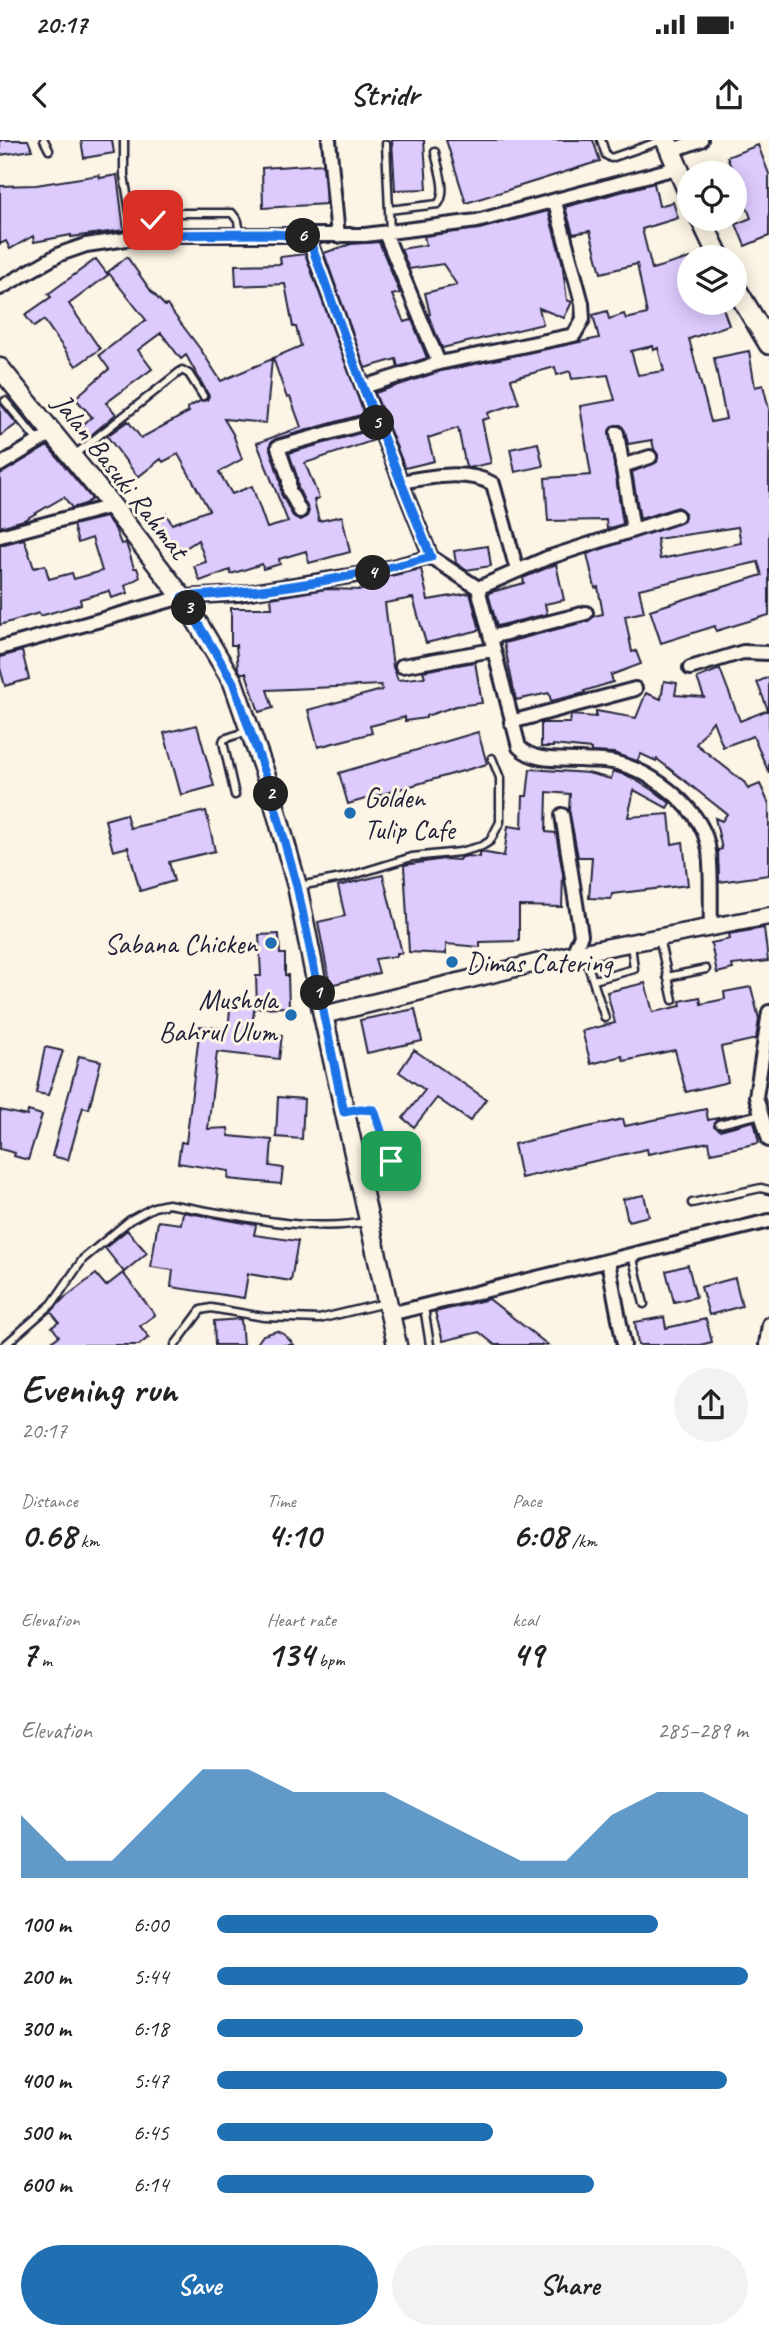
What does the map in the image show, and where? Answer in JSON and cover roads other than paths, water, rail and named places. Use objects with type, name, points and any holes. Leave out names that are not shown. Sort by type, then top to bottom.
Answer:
[{"type":"highway","points":[[669,150],[677,168]]},
{"type":"highway","points":[[747,307],[769,344]]},
{"type":"main road","name":"Jalan Basuki Rahmat","points":[[0,368],[46,438],[73,457],[182,597],[233,682],[251,730],[297,886],[344,1112],[397,1345]]},
{"type":"street","points":[[329,140],[338,236]]},
{"type":"street","points":[[0,288],[74,248],[134,237],[240,234],[338,236],[387,233],[477,221],[555,202],[669,150],[701,140]]},
{"type":"street","points":[[363,387],[439,363],[574,335],[583,319],[582,303],[555,202]]},
{"type":"street","points":[[387,233],[439,363]]},
{"type":"street","points":[[308,236],[363,387],[431,557],[478,588],[519,747],[526,754],[547,758],[615,763],[639,771],[674,796],[700,824],[706,838],[709,851],[711,926]]},
{"type":"street","points":[[300,511],[289,490],[289,479],[278,447],[376,420]]},
{"type":"street","points":[[617,433],[633,530]]},
{"type":"street","points":[[0,465],[46,438]]},
{"type":"street","points":[[622,466],[650,457]]},
{"type":"street","points":[[400,482],[446,476],[483,478],[493,484],[517,570]]},
{"type":"street","points":[[0,536],[112,506]]},
{"type":"street","points":[[478,588],[547,558],[677,516]]},
{"type":"street","points":[[0,648],[182,597],[238,594],[369,573],[431,557]]},
{"type":"street","points":[[402,666],[492,643],[586,613]]},
{"type":"street","points":[[690,668],[743,652],[769,653]]},
{"type":"street","points":[[511,722],[635,689]]},
{"type":"street","points":[[562,815],[581,935],[578,953]]},
{"type":"street","points":[[323,1015],[578,953],[769,916]]},
{"type":"street","points":[[769,1012],[765,1079],[757,1097],[769,1140]]},
{"type":"street","points":[[388,1308],[424,1307],[769,1221]]},
{"type":"street","points":[[608,1261],[624,1345]]},
{"type":"street","points":[[766,1345],[769,1324]]},
{"type":"lane","points":[[44,140],[50,150]]},
{"type":"lane","points":[[124,140],[124,175],[134,237]]},
{"type":"lane","points":[[601,140],[606,155],[611,158],[669,150]]},
{"type":"lane","points":[[386,144],[389,210],[387,233]]},
{"type":"lane","points":[[389,210],[440,202],[442,193],[435,152]]},
{"type":"lane","points":[[154,235],[153,220],[158,213],[191,211],[232,213],[238,221],[240,234]]},
{"type":"lane","points":[[73,457],[181,370],[189,374],[203,396]]},
{"type":"lane","points":[[5,401],[46,438]]},
{"type":"lane","points":[[235,795],[223,742],[224,739],[251,730]]},
{"type":"lane","points":[[297,886],[348,877],[412,857],[460,852],[490,841],[500,822],[500,778],[492,758]]},
{"type":"lane","points":[[658,936],[673,1000]]},
{"type":"lane","points":[[594,980],[634,969],[631,942]]},
{"type":"lane","points":[[578,953],[594,980],[605,1018]]},
{"type":"lane","points":[[667,977],[706,969]]},
{"type":"lane","points":[[344,1112],[374,1110],[391,1161]]},
{"type":"lane","points":[[719,1124],[761,1114]]},
{"type":"lane","points":[[692,1203],[761,1188],[769,1190]]},
{"type":"lane","points":[[5,1345],[52,1304],[83,1259],[130,1220],[154,1207],[168,1204],[283,1222],[351,1226],[370,1221]]},
{"type":"lane","points":[[632,1255],[644,1304]]},
{"type":"lane","points":[[424,1307],[430,1345]]},
{"type":"lane","points":[[175,1345],[201,1310],[211,1308],[264,1317],[319,1318],[388,1308]]},
{"type":"place","name":"Golden Tulip Cafe","points":[[350,813]]},
{"type":"place","name":"Sabana Chicken","points":[[271,943]]},
{"type":"place","name":"Dimas Catering","points":[[452,962]]},
{"type":"place","name":"Mushola Bahrul Ulum","points":[[291,1015]]}]
